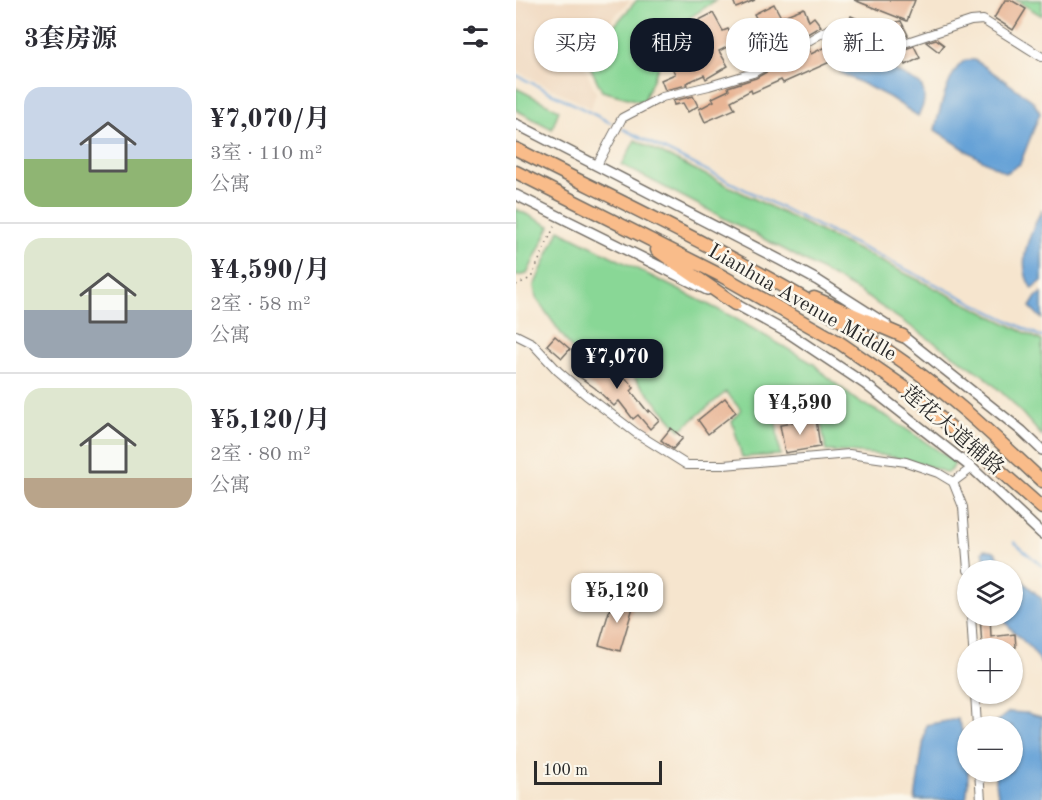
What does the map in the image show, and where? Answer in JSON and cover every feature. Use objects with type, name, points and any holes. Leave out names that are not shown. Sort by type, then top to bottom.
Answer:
[{"type":"main road","name":"Lianhua Avenue Middle","points":[[519,150],[767,278],[887,351],[983,425],[1042,481]]},
{"type":"main road","name":"Lianhua Avenue Middle","points":[[516,172],[722,276],[840,343],[911,392],[1042,508]]},
{"type":"main road","points":[[619,224],[735,303]]},
{"type":"main road","points":[[767,278],[903,336]]},
{"type":"main road","points":[[969,441],[983,425]]},
{"type":"street","points":[[597,165],[622,118],[662,97],[709,86],[753,72],[829,29],[862,45],[886,49],[971,21],[983,20],[1042,57]]},
{"type":"street","name":"莲花大道辅路","points":[[516,124],[817,280],[903,336],[1041,448]]},
{"type":"street","name":"莲花大道辅路","points":[[516,195],[735,303],[830,360],[893,405],[972,468],[1042,534]]},
{"type":"street","points":[[516,335],[532,343],[558,371],[586,395],[636,433],[687,465],[724,465],[849,454],[906,462],[938,473],[953,482],[963,507],[967,560]]},
{"type":"street","points":[[953,482],[972,468]]},
{"type":"street","points":[[980,782],[981,800]]},
{"type":"path","points":[[516,285],[531,278],[559,216]]},
{"type":"shaded area","points":[[516,0],[630,0],[613,18],[534,18],[534,72],[587,72],[596,93],[591,108],[516,71]]},
{"type":"green space","points":[[637,0],[716,0],[689,18],[630,18],[630,72],[656,72],[643,102],[602,91],[593,72],[618,72],[618,22]]},
{"type":"green space","points":[[1016,0],[1042,0],[1042,16]]},
{"type":"green space","points":[[516,88],[559,110],[552,129],[516,110]]},
{"type":"green space","points":[[635,140],[1042,341],[1042,436],[1013,403],[984,376],[858,291],[787,251],[622,165]]},
{"type":"green space","points":[[516,209],[550,226],[527,274],[516,276]]},
{"type":"green space","points":[[559,230],[731,316],[814,364],[856,400],[888,417],[955,462],[953,468],[947,473],[916,462],[887,456],[826,451],[819,411],[776,421],[780,455],[742,457],[732,421],[741,410],[726,392],[680,430],[614,354],[598,367],[589,359],[574,352],[536,298],[534,286]]},
{"type":"water","points":[[966,60],[974,60],[981,64],[1033,101],[1040,113],[1020,164],[1006,173],[935,130],[950,81]]},
{"type":"water","points":[[898,72],[920,84],[924,100],[922,108],[918,116],[889,97],[841,73]]},
{"type":"water","points":[[1042,209],[1042,281],[1032,289],[1025,269],[1026,249]]},
{"type":"water","points":[[1042,293],[1042,319],[1030,307],[1036,297]]},
{"type":"water","points":[[985,549],[994,551],[1002,560],[985,560],[983,551]]},
{"type":"water","points":[[1023,581],[1042,599],[1042,665],[1023,642],[1023,638],[1020,638],[1008,626],[1023,626]]},
{"type":"water","points":[[1009,712],[1042,717],[1042,800],[999,800],[996,782],[1023,782],[1023,716],[1004,716]]},
{"type":"water","points":[[957,719],[957,782],[968,782],[966,800],[915,800],[926,725]]},
{"type":"building","points":[[733,0],[755,0],[736,8]]},
{"type":"building","points":[[854,0],[915,0],[907,21],[906,18],[899,18]]},
{"type":"building","points":[[1005,0],[1011,0],[1026,9],[1013,30],[994,18]]},
{"type":"building","points":[[774,4],[781,17],[804,8],[808,18],[756,18],[754,14]]},
{"type":"building","points":[[713,13],[723,31],[726,30],[726,48],[719,51],[726,67],[706,79],[704,75],[686,83],[687,85],[665,90],[661,80],[675,74],[674,72],[714,72],[714,18],[703,18]]},
{"type":"building","points":[[814,17],[821,26],[810,33],[810,20]]},
{"type":"building","points":[[936,39],[944,45],[939,52],[926,42]]},
{"type":"building","points":[[914,46],[920,58],[906,65],[906,49]]},
{"type":"building","points":[[822,48],[822,66],[810,71],[810,52],[811,54]]},
{"type":"building","points":[[766,72],[808,72],[783,83],[781,80],[752,93],[751,90],[731,101],[735,109],[705,122],[699,109],[714,101],[712,98],[729,90],[728,87],[756,78]]},
{"type":"building","points":[[693,96],[698,106],[688,112],[683,103],[674,105],[673,101]]},
{"type":"building","points":[[555,336],[570,349],[562,358],[547,345]]},
{"type":"building","points":[[616,360],[626,372],[623,375],[634,388],[631,391],[648,412],[649,410],[659,420],[650,429],[638,415],[633,419],[619,401],[614,406],[577,375],[586,363],[600,374]]},
{"type":"building","points":[[725,398],[736,412],[708,434],[698,420]]},
{"type":"building","points":[[816,419],[820,447],[785,453],[780,425]]},
{"type":"building","points":[[671,428],[683,438],[673,449],[661,440]]},
{"type":"building","points":[[613,598],[634,604],[620,651],[599,645]]},
{"type":"building","points":[[981,626],[990,626],[991,637],[1015,634],[1015,638],[981,638]]},
{"type":"waterway","points":[[516,75],[611,123]]},
{"type":"waterway","points":[[623,129],[1042,337]]},
{"type":"waterway","points":[[1014,542],[1042,566]]}]
